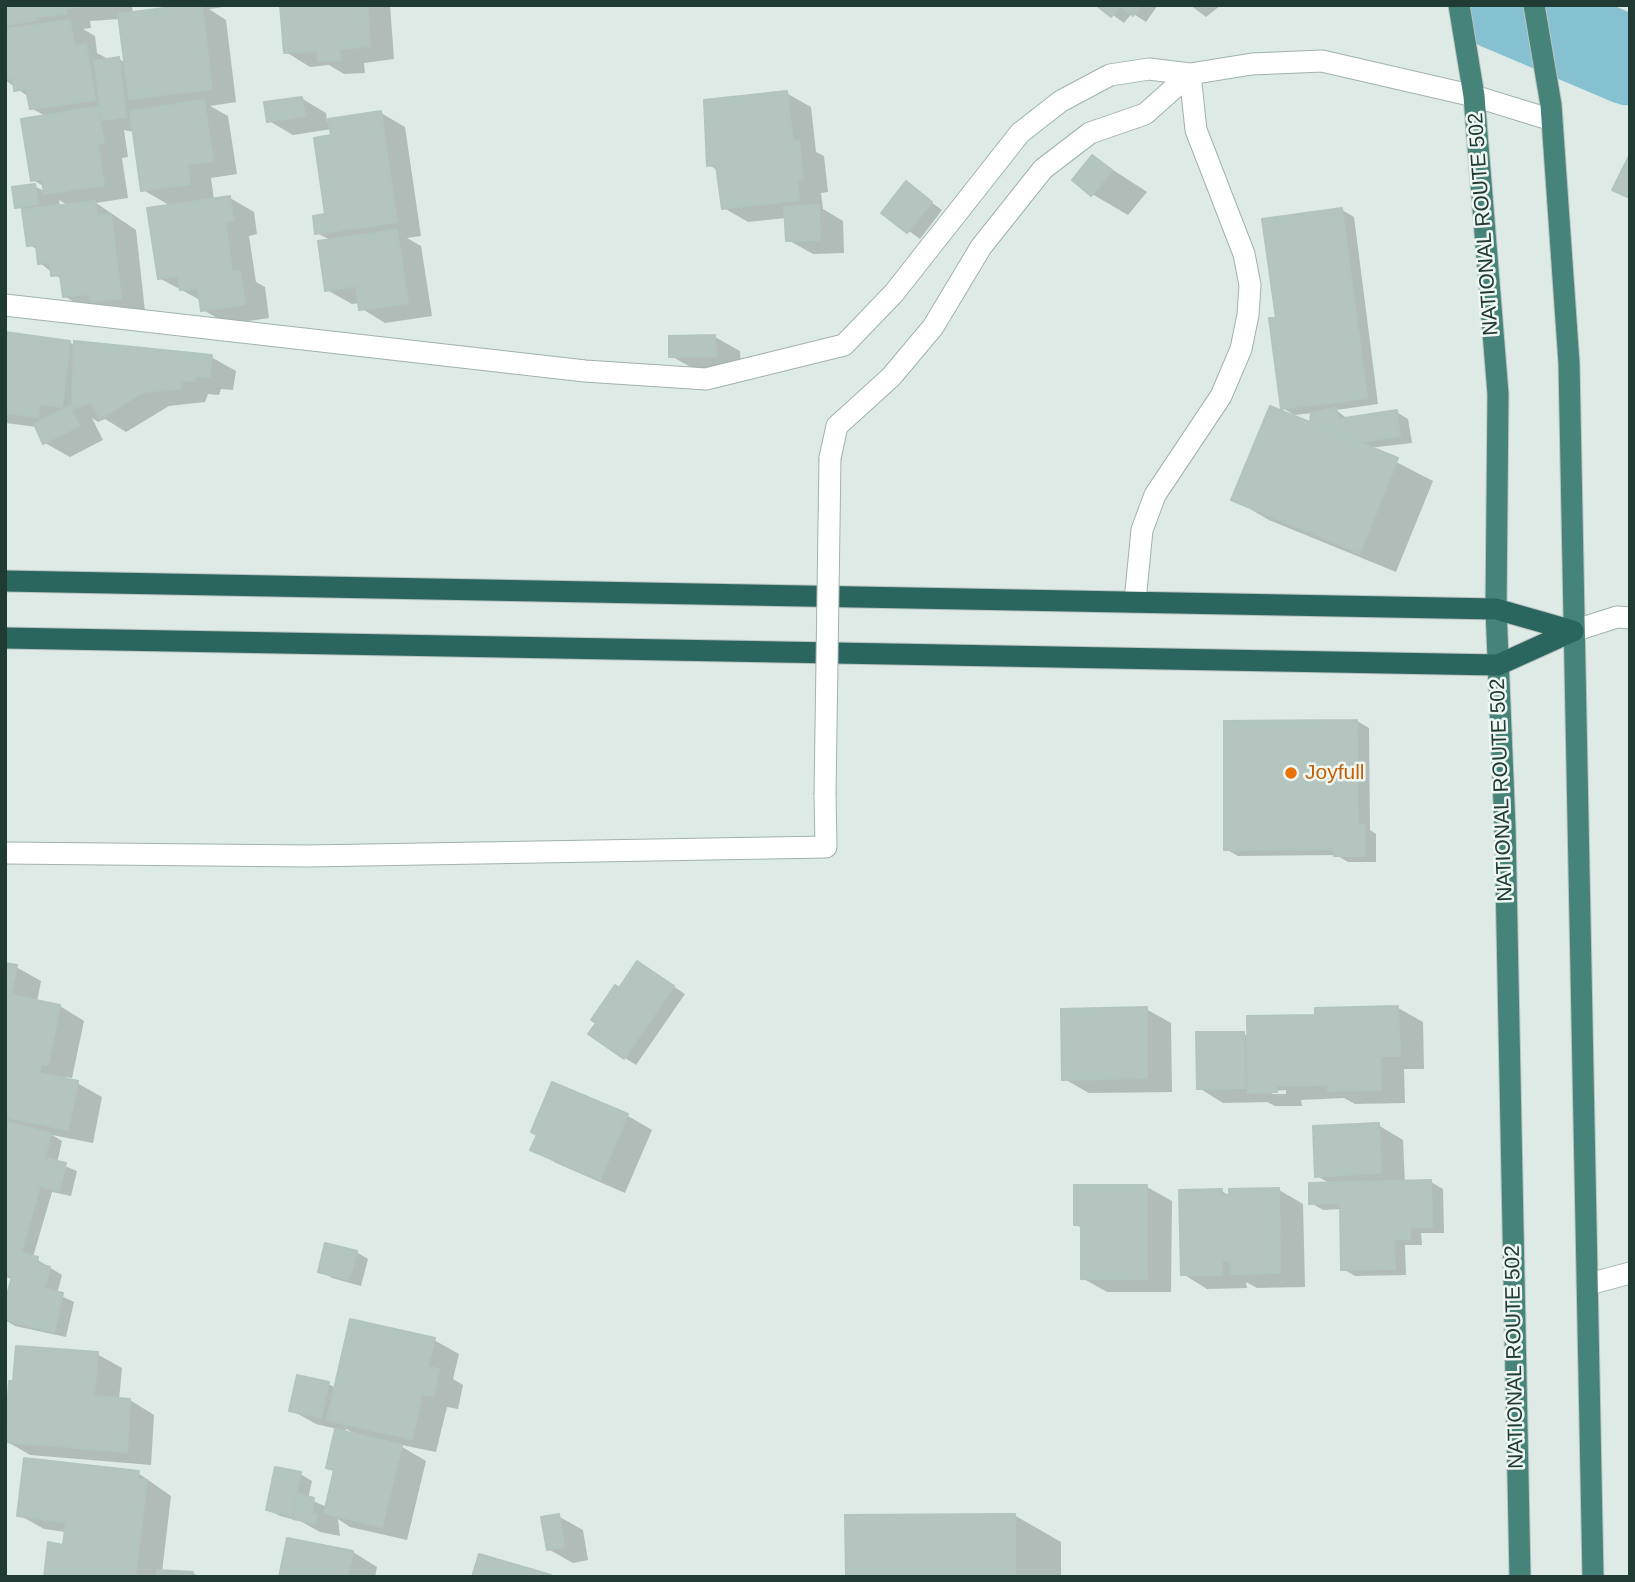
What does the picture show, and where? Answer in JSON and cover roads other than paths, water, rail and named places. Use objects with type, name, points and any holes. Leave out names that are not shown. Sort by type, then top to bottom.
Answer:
[{"type":"highway","name":"NATIONAL ROUTE 502","points":[[1459,5],[1473,87],[1497,394],[1496,609],[1520,1577]]},
{"type":"highway","points":[[1534,5],[1552,112],[1569,363],[1593,1577]]},
{"type":"highway","points":[[5,581],[1496,609],[1573,631]]},
{"type":"highway","points":[[5,638],[1499,665],[1573,631]]},
{"type":"street","points":[[5,305],[585,371],[706,379],[844,345],[894,293],[1020,133],[1061,101],[1110,75],[1149,69],[1190,74],[1252,64],[1322,61],[1473,87],[1552,112]]},
{"type":"street","points":[[5,853],[308,856],[826,847],[830,458],[837,426],[891,377],[933,327],[981,247],[1044,169],[1090,133],[1146,114],[1190,74]]},
{"type":"street","points":[[1135,601],[1142,530],[1155,495],[1221,396],[1241,349],[1248,315],[1250,285],[1244,254],[1196,130],[1190,74]]},
{"type":"street","points":[[1573,631],[1618,617],[1630,618]]},
{"type":"street","points":[[1589,1284],[1630,1273]]},
{"type":"waterway","points":[[1498,5],[1630,61]]},
{"type":"place","name":"Joyfull","points":[[1291,773]]}]
